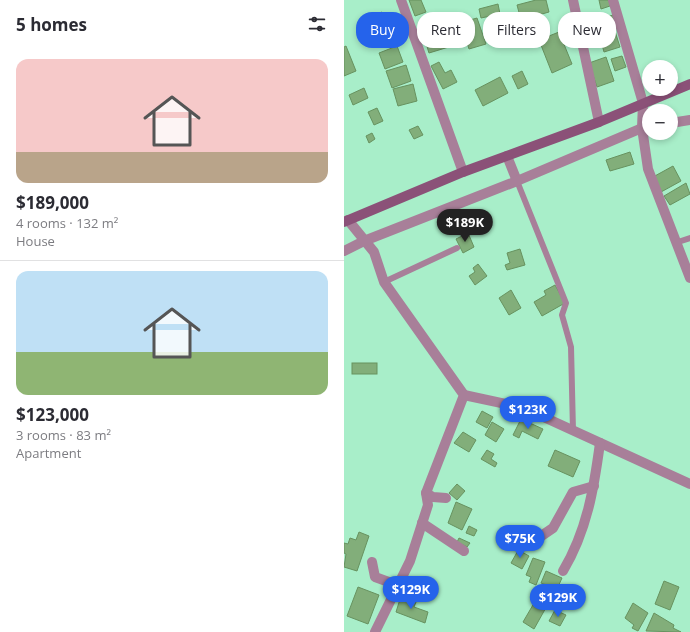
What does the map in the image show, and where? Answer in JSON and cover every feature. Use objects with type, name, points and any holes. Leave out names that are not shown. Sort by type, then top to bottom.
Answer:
[{"type":"main road","points":[[346,221],[463,172],[599,122],[690,84]]},
{"type":"street","points":[[401,0],[463,172]]},
{"type":"street","points":[[573,0],[599,122]]},
{"type":"street","points":[[613,0],[642,103]]},
{"type":"street","points":[[678,122],[690,120]]},
{"type":"street","points":[[344,251],[364,241],[642,129]]},
{"type":"street","points":[[646,140],[648,169],[678,242],[690,278]]},
{"type":"street","points":[[508,156],[517,180]]},
{"type":"street","points":[[346,221],[374,252],[384,282],[464,395],[524,408],[690,484]]},
{"type":"street","points":[[375,632],[410,561],[428,505],[426,493],[464,395]]},
{"type":"street","points":[[563,570],[573,554],[587,517],[594,486],[600,443]]},
{"type":"street","points":[[531,542],[553,528],[573,492],[594,486]]},
{"type":"street","points":[[426,493],[433,497],[446,498]]},
{"type":"street","points":[[422,523],[464,551]]},
{"type":"street","points":[[372,562],[375,577],[397,585]]},
{"type":"lane","points":[[517,180],[566,303],[562,315],[571,347],[573,431]]},
{"type":"lane","points":[[678,242],[690,238]]},
{"type":"lane","points":[[384,282],[457,248]]},
{"type":"building","points":[[409,0],[421,0],[426,12],[417,12],[417,15],[415,16]]},
{"type":"building","points":[[536,0],[546,0],[549,12],[519,12],[517,5]]},
{"type":"building","points":[[599,0],[609,0],[610,6],[601,9]]},
{"type":"building","points":[[498,4],[500,12],[483,12],[483,18],[481,18],[479,9]]},
{"type":"building","points":[[477,18],[483,35],[483,45],[475,47],[475,19]]},
{"type":"building","points":[[558,32],[558,48],[566,48],[572,64],[552,73],[542,48],[550,48],[550,36]]},
{"type":"building","points":[[616,34],[620,47],[604,52],[603,48],[616,48]]},
{"type":"building","points":[[346,46],[356,71],[344,76],[344,47]]},
{"type":"building","points":[[392,48],[398,48],[403,62],[385,69],[379,53]]},
{"type":"building","points":[[427,48],[445,48],[429,53]]},
{"type":"building","points":[[622,56],[626,67],[615,71],[611,59]]},
{"type":"building","points":[[606,57],[614,81],[597,87],[589,63]]},
{"type":"building","points":[[439,62],[445,73],[451,70],[457,82],[443,89],[431,66]]},
{"type":"building","points":[[406,65],[411,81],[392,88],[386,71]]},
{"type":"building","points":[[522,71],[528,84],[518,89],[512,76]]},
{"type":"building","points":[[500,77],[508,93],[483,106],[475,90]]},
{"type":"building","points":[[413,84],[417,101],[398,106],[393,89]]},
{"type":"building","points":[[364,88],[368,98],[353,105],[349,95]]},
{"type":"building","points":[[377,108],[383,121],[374,125],[368,112]]},
{"type":"building","points":[[418,126],[423,135],[414,139],[409,130]]},
{"type":"building","points":[[372,133],[375,139],[369,143],[366,136]]},
{"type":"building","points":[[630,152],[634,164],[610,171],[606,160]]},
{"type":"building","points":[[673,166],[681,181],[661,192],[653,177]]},
{"type":"building","points":[[686,183],[690,194],[670,205],[664,196]]},
{"type":"building","points":[[468,233],[474,247],[463,253],[456,239]]},
{"type":"building","points":[[520,249],[525,265],[507,270],[505,265],[510,263],[507,253]]},
{"type":"building","points":[[478,264],[487,276],[475,285],[469,276],[475,272],[473,268]]},
{"type":"building","points":[[555,285],[565,303],[542,316],[534,302],[546,295],[544,291]]},
{"type":"building","points":[[511,290],[521,308],[509,315],[499,298]]},
{"type":"building","points":[[352,363],[377,363],[377,374],[352,374]]},
{"type":"building","points":[[482,411],[493,417],[487,428],[476,422]]},
{"type":"building","points":[[521,419],[543,429],[538,439],[522,431],[519,438],[513,435]]},
{"type":"building","points":[[492,422],[504,429],[496,442],[485,435]]},
{"type":"building","points":[[463,432],[476,440],[469,452],[454,443]]},
{"type":"building","points":[[487,450],[494,454],[491,459],[497,463],[495,467],[481,459]]},
{"type":"building","points":[[555,450],[580,461],[573,477],[548,466]]},
{"type":"building","points":[[457,484],[465,491],[457,500],[449,493]]},
{"type":"building","points":[[456,502],[472,509],[462,530],[448,523]]},
{"type":"building","points":[[469,526],[477,530],[474,536],[466,533]]},
{"type":"building","points":[[527,531],[534,534],[531,539],[525,536]]},
{"type":"building","points":[[359,532],[369,536],[357,571],[344,567],[346,554],[344,553],[344,543],[348,544],[350,538],[356,540]]},
{"type":"building","points":[[459,538],[470,543],[467,547],[457,542]]},
{"type":"building","points":[[520,547],[524,549],[522,552],[529,556],[522,569],[511,563]]},
{"type":"building","points":[[533,558],[545,562],[536,585],[529,582],[531,577],[526,575]]},
{"type":"building","points":[[546,571],[562,578],[557,589],[541,583]]},
{"type":"building","points":[[664,581],[679,587],[670,610],[655,604]]},
{"type":"building","points":[[358,587],[379,595],[368,624],[347,616]]},
{"type":"building","points":[[401,596],[416,602],[414,607],[428,612],[425,623],[396,612]]},
{"type":"building","points":[[537,598],[548,604],[534,629],[523,622]]},
{"type":"building","points":[[633,603],[648,613],[638,631],[632,628],[634,625],[625,618]]},
{"type":"building","points":[[555,610],[566,615],[560,626],[549,621]]},
{"type":"building","points":[[654,613],[674,625],[673,628],[681,632],[646,631]]}]
